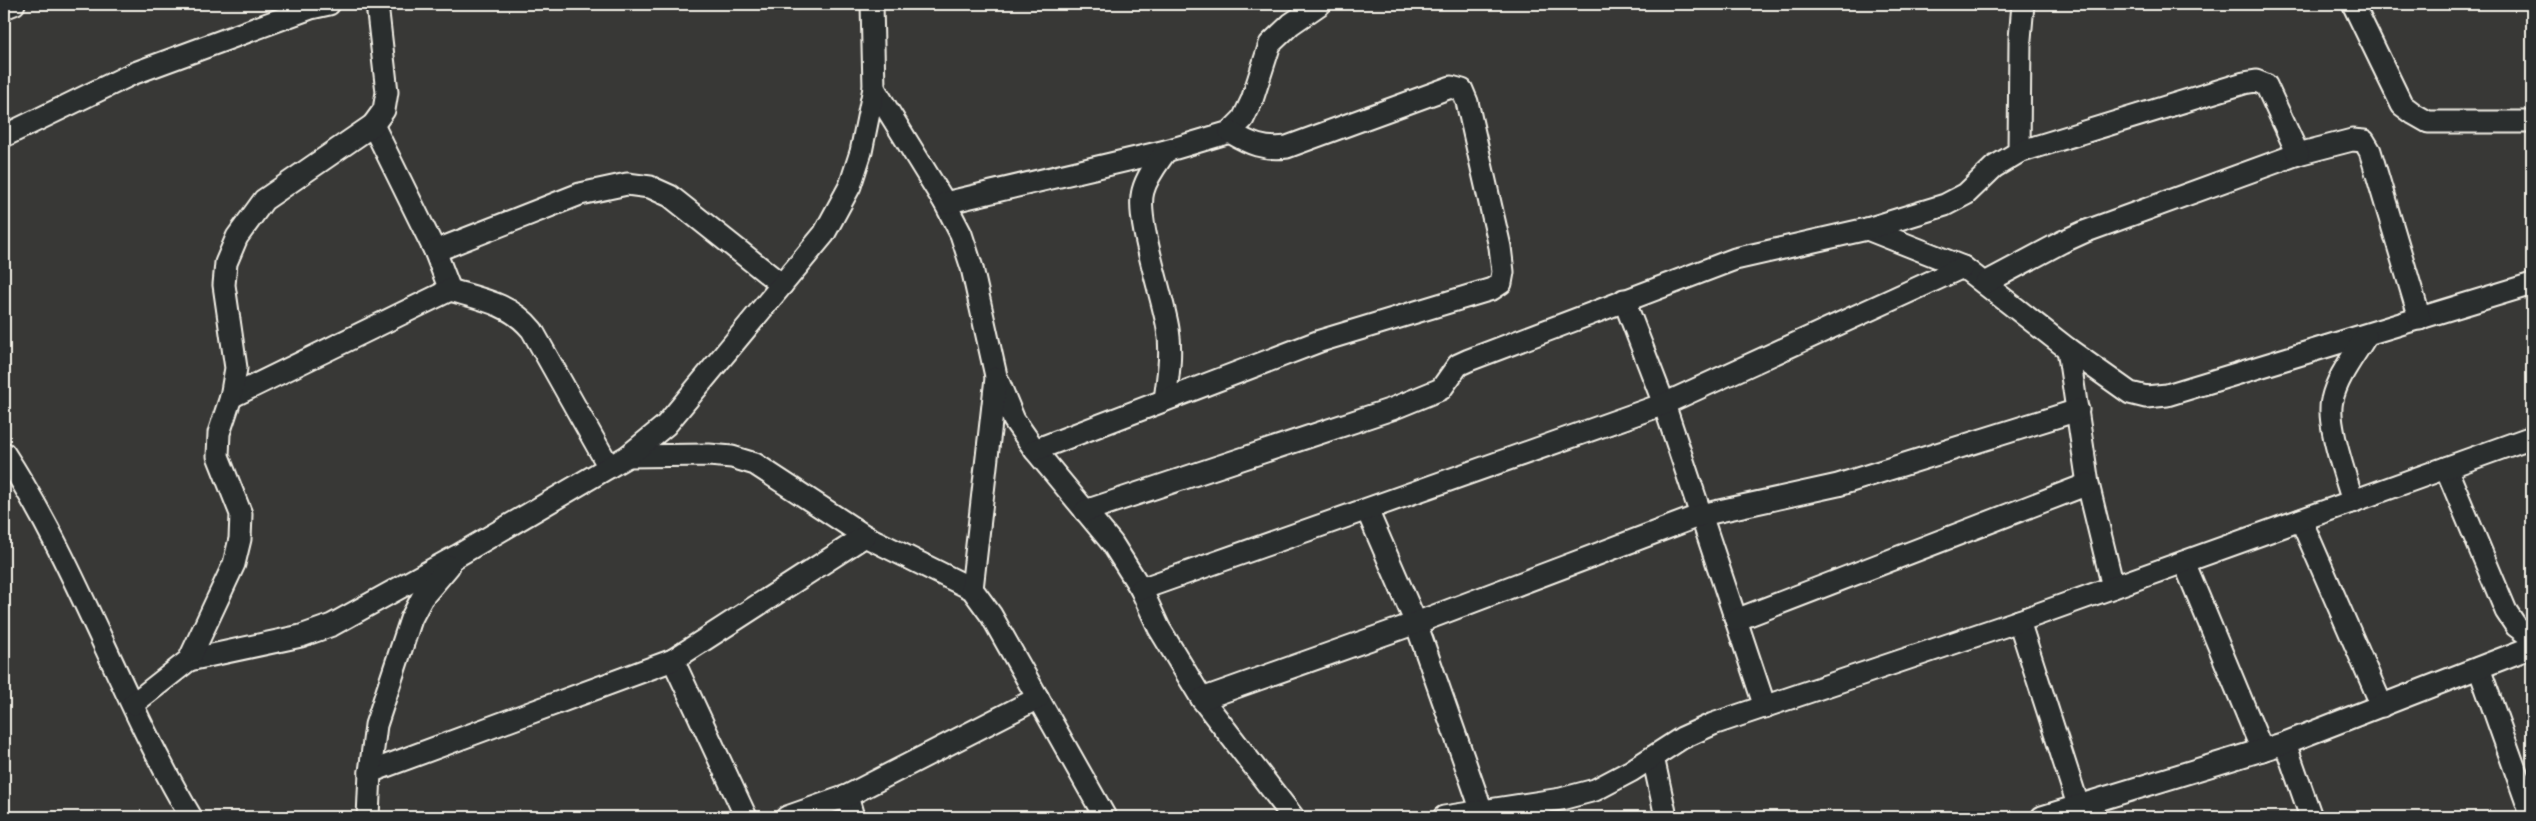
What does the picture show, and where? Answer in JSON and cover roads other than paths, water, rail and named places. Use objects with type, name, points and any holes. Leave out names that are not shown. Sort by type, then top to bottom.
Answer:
[{"type":"street","points":[[4,8],[14,4]]},
{"type":"street","points":[[133,704],[188,660],[234,564],[240,539],[241,514],[218,456],[218,433],[231,397],[236,368],[224,285],[226,263],[237,237],[264,200],[373,125],[384,110],[386,92],[378,4]]},
{"type":"street","points":[[188,660],[301,636],[332,625],[457,556],[628,456],[666,425],[824,234],[850,186],[861,152],[874,88],[872,4]]},
{"type":"street","points":[[945,203],[1166,152],[1230,132],[1243,119],[1252,100],[1270,44],[1291,24],[1320,4]]},
{"type":"street","points":[[2019,152],[2020,38],[2023,4]]},
{"type":"street","points":[[2353,4],[2402,105],[2414,114],[2428,122],[2532,122]]},
{"type":"street","points":[[4,136],[132,74],[316,5]]},
{"type":"street","points":[[1085,511],[1392,409],[1441,389],[1458,365],[1469,360],[1735,259],[1867,229],[1957,200],[1966,194],[1994,166],[2019,152],[2256,81],[2266,85],[2298,154]]},
{"type":"street","points":[[1035,450],[1320,341],[1492,289],[1500,283],[1502,272],[1500,247],[1467,102],[1462,90],[1451,87],[1287,148],[1270,150],[1252,145],[1230,132]]},
{"type":"street","points":[[874,88],[945,203],[961,234],[972,268],[996,376],[1014,420],[1035,450],[1112,543],[1141,589],[1158,628],[1202,699],[1293,817]]},
{"type":"street","points":[[373,125],[435,250],[450,290]]},
{"type":"street","points":[[1984,283],[2084,232],[2298,154],[2352,140],[2364,141],[2370,151],[2420,319]]},
{"type":"street","points":[[1165,400],[1171,354],[1168,327],[1142,208],[1142,192],[1148,177],[1166,152]]},
{"type":"street","points":[[435,250],[580,194],[627,184],[650,186],[670,196],[782,285]]},
{"type":"street","points":[[1867,229],[1963,266],[2068,349],[2130,393],[2146,397],[2167,395],[2532,284]]},
{"type":"street","points":[[1141,589],[1664,404],[1963,266]]},
{"type":"street","points":[[231,397],[450,290],[502,305],[522,318],[532,330],[609,467]]},
{"type":"street","points":[[1624,300],[1664,404],[1765,707]]},
{"type":"street","points":[[2353,502],[2330,419],[2331,402],[2338,383],[2366,336]]},
{"type":"street","points":[[2068,349],[2088,484],[2113,587]]},
{"type":"street","points":[[972,589],[996,376]]},
{"type":"street","points":[[1202,699],[1416,623],[1701,515],[1838,485],[2078,410]]},
{"type":"street","points":[[1444,817],[1483,814],[1561,799],[1595,790],[1631,772],[1682,738],[1765,707],[2019,621],[2532,437]]},
{"type":"street","points":[[4,453],[50,531],[157,755],[191,817]]},
{"type":"street","points":[[628,456],[709,455],[732,457],[755,464],[865,536],[972,589],[991,615],[1106,817]]},
{"type":"street","points":[[2446,468],[2506,612],[2516,626],[2532,638]]},
{"type":"street","points":[[1736,620],[2088,484]]},
{"type":"street","points":[[1367,510],[1416,623],[1483,814]]},
{"type":"street","points":[[2301,520],[2382,706]]},
{"type":"street","points":[[370,772],[673,660],[865,536]]},
{"type":"street","points":[[368,817],[370,772],[376,725],[411,619],[422,598],[457,556]]},
{"type":"street","points":[[2184,562],[2262,750]]},
{"type":"street","points":[[2019,621],[2078,805]]},
{"type":"street","points":[[2042,817],[2285,743],[2532,648]]},
{"type":"street","points":[[673,660],[746,817]]},
{"type":"street","points":[[2479,668],[2528,816]]},
{"type":"street","points":[[787,817],[847,796],[1038,698]]},
{"type":"street","points":[[2285,743],[2311,817]]},
{"type":"street","points":[[1653,757],[1666,817]]},
{"type":"street","points":[[847,796],[854,817]]}]
